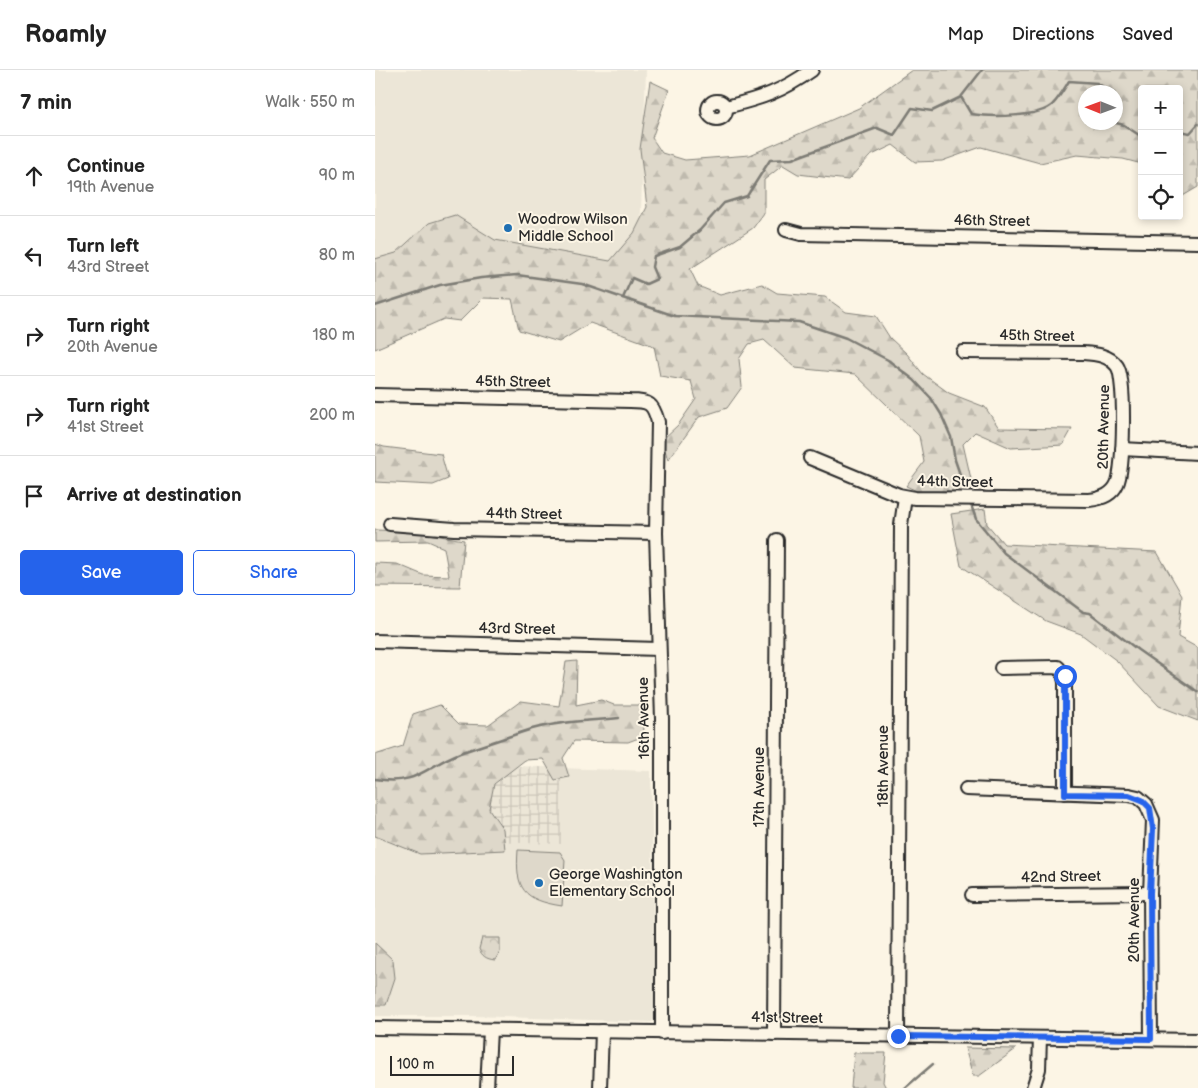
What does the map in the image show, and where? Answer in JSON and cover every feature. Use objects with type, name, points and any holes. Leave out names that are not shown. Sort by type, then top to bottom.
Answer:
[{"type":"street","points":[[726,108],[769,96],[787,87],[812,70]]},
{"type":"street","name":"46th Street","points":[[786,230],[801,234],[1198,242]]},
{"type":"street","name":"45th Street","points":[[963,352],[1083,353],[1097,354],[1109,358]]},
{"type":"street","name":"20th Avenue","points":[[1106,496],[1115,488],[1120,477],[1122,450],[1123,386],[1118,367],[1109,358]]},
{"type":"street","name":"45th Street","points":[[375,395],[631,400],[650,404]]},
{"type":"street","name":"16th Avenue","points":[[650,404],[653,407],[658,422],[656,534],[662,719],[662,1032]]},
{"type":"street","points":[[1122,450],[1198,453]]},
{"type":"street","name":"44th Street","points":[[810,458],[905,497],[1089,500],[1106,496]]},
{"type":"street","name":"18th Avenue","points":[[898,1036],[901,525],[905,497]]},
{"type":"street","name":"44th Street","points":[[390,524],[454,529],[656,534]]},
{"type":"street","name":"17th Avenue","points":[[774,1034],[777,540]]},
{"type":"street","name":"43rd Street","points":[[375,641],[659,649]]},
{"type":"street","points":[[966,789],[1065,794],[1065,676],[1058,667],[1001,668]]},
{"type":"street","name":"20th Avenue","points":[[1065,794],[1129,795],[1138,798],[1150,808],[1153,820],[1150,893],[1151,1039]]},
{"type":"street","name":"42nd Street","points":[[972,895],[1150,893]]},
{"type":"street","name":"41st Street","points":[[375,1028],[1198,1040]]},
{"type":"street","points":[[487,1088],[490,1030]]},
{"type":"street","points":[[600,1088],[602,1031]]},
{"type":"street","points":[[1033,1088],[1039,1069],[1039,1038]]},
{"type":"shaded area","name":"Woodrow Wilson Middle School","points":[[375,70],[646,70],[638,295],[375,291]]},
{"type":"shaded area","name":"George Washington Elementary School","points":[[375,762],[651,771],[655,1017],[652,1022],[473,1016],[375,1016]]},
{"type":"shaded area","points":[[477,764],[561,768],[561,844],[476,842]]},
{"type":"green space","points":[[912,70],[1198,70],[1198,187],[1183,196],[1183,85],[1138,85],[1138,163],[1123,159],[1077,155],[1040,163],[981,147],[942,161],[915,162],[893,145],[870,156],[848,180],[798,174],[783,165],[764,180],[764,213],[753,228],[690,269],[698,286],[720,295],[762,284],[777,293],[825,297],[846,312],[876,316],[890,338],[907,354],[923,374],[949,393],[985,407],[999,428],[1072,429],[1063,445],[1011,448],[975,432],[963,444],[974,492],[919,492],[906,486],[924,462],[919,436],[855,374],[795,368],[764,340],[749,344],[739,359],[742,387],[727,408],[699,417],[668,460],[662,440],[678,425],[696,399],[691,381],[660,376],[654,346],[590,323],[559,342],[519,330],[512,299],[483,298],[460,321],[444,319],[375,349],[375,259],[396,253],[429,223],[455,215],[495,240],[610,261],[634,233],[647,207],[640,149],[650,81],[669,90],[652,138],[662,153],[685,160],[750,155],[859,108]]},
{"type":"green space","points":[[375,444],[384,447],[441,454],[448,479],[433,485],[375,482]]},
{"type":"green space","points":[[985,509],[987,524],[1004,544],[1157,552],[1182,595],[1178,637],[1198,648],[1198,721],[1159,706],[1117,661],[1081,634],[1046,621],[961,566],[951,514]]},
{"type":"green space","points":[[375,530],[410,531],[464,540],[460,587],[375,586],[375,563],[397,564],[423,575],[449,576],[444,548],[428,541],[375,542]]},
{"type":"green space","points":[[577,661],[576,705],[601,700],[614,705],[643,705],[644,736],[628,742],[574,741],[563,758],[569,777],[555,780],[543,759],[525,760],[494,784],[489,809],[503,829],[505,850],[420,854],[375,836],[375,755],[403,746],[413,714],[440,705],[459,724],[488,725],[521,701],[559,706],[566,662]]},
{"type":"green space","points":[[518,850],[560,852],[565,860],[562,906],[538,900],[524,890],[518,874]]},
{"type":"green space","points":[[482,938],[500,938],[500,952],[495,960],[487,958],[480,951]]},
{"type":"green space","points":[[375,943],[393,960],[395,978],[386,1005],[375,1005]]},
{"type":"green space","points":[[965,1048],[1016,1049],[979,1076],[973,1076]]},
{"type":"green space","points":[[854,1053],[886,1053],[883,1082],[886,1088],[851,1088]]},
{"type":"waterway","points":[[623,298],[632,278],[646,284],[657,279],[652,267],[654,256],[680,247],[700,230],[724,203],[747,196],[770,160],[792,159],[877,128],[894,135],[912,108],[932,111],[961,97],[982,70]]},
{"type":"waterway","points":[[961,97],[971,114],[990,116],[1026,114],[1046,109],[1053,104],[1069,81],[1097,83],[1100,85]]},
{"type":"waterway","points":[[1183,132],[1190,133],[1198,124]]},
{"type":"waterway","points":[[1123,125],[1138,134]]},
{"type":"waterway","points":[[375,306],[440,285],[481,278],[517,275],[582,284],[675,316],[799,322],[846,338],[888,360],[914,380],[931,398],[941,414],[951,437],[955,460],[967,495]]},
{"type":"waterway","points":[[970,502],[976,519],[1004,553],[1083,612],[1090,613],[1138,650],[1198,692]]},
{"type":"waterway","points":[[375,779],[401,780],[411,778],[460,753],[543,726],[619,718]]},
{"type":"waterway","points":[[905,1088],[933,1064]]},
{"type":"place","name":"Woodrow Wilson Middle School","points":[[508,228]]},
{"type":"place","name":"George Washington Elementary School","points":[[539,883]]},
{"type":"route","points":[[898,1036],[1151,1039],[1150,893],[1153,820],[1150,808],[1142,800],[1129,795],[1065,794],[1065,676]]}]
